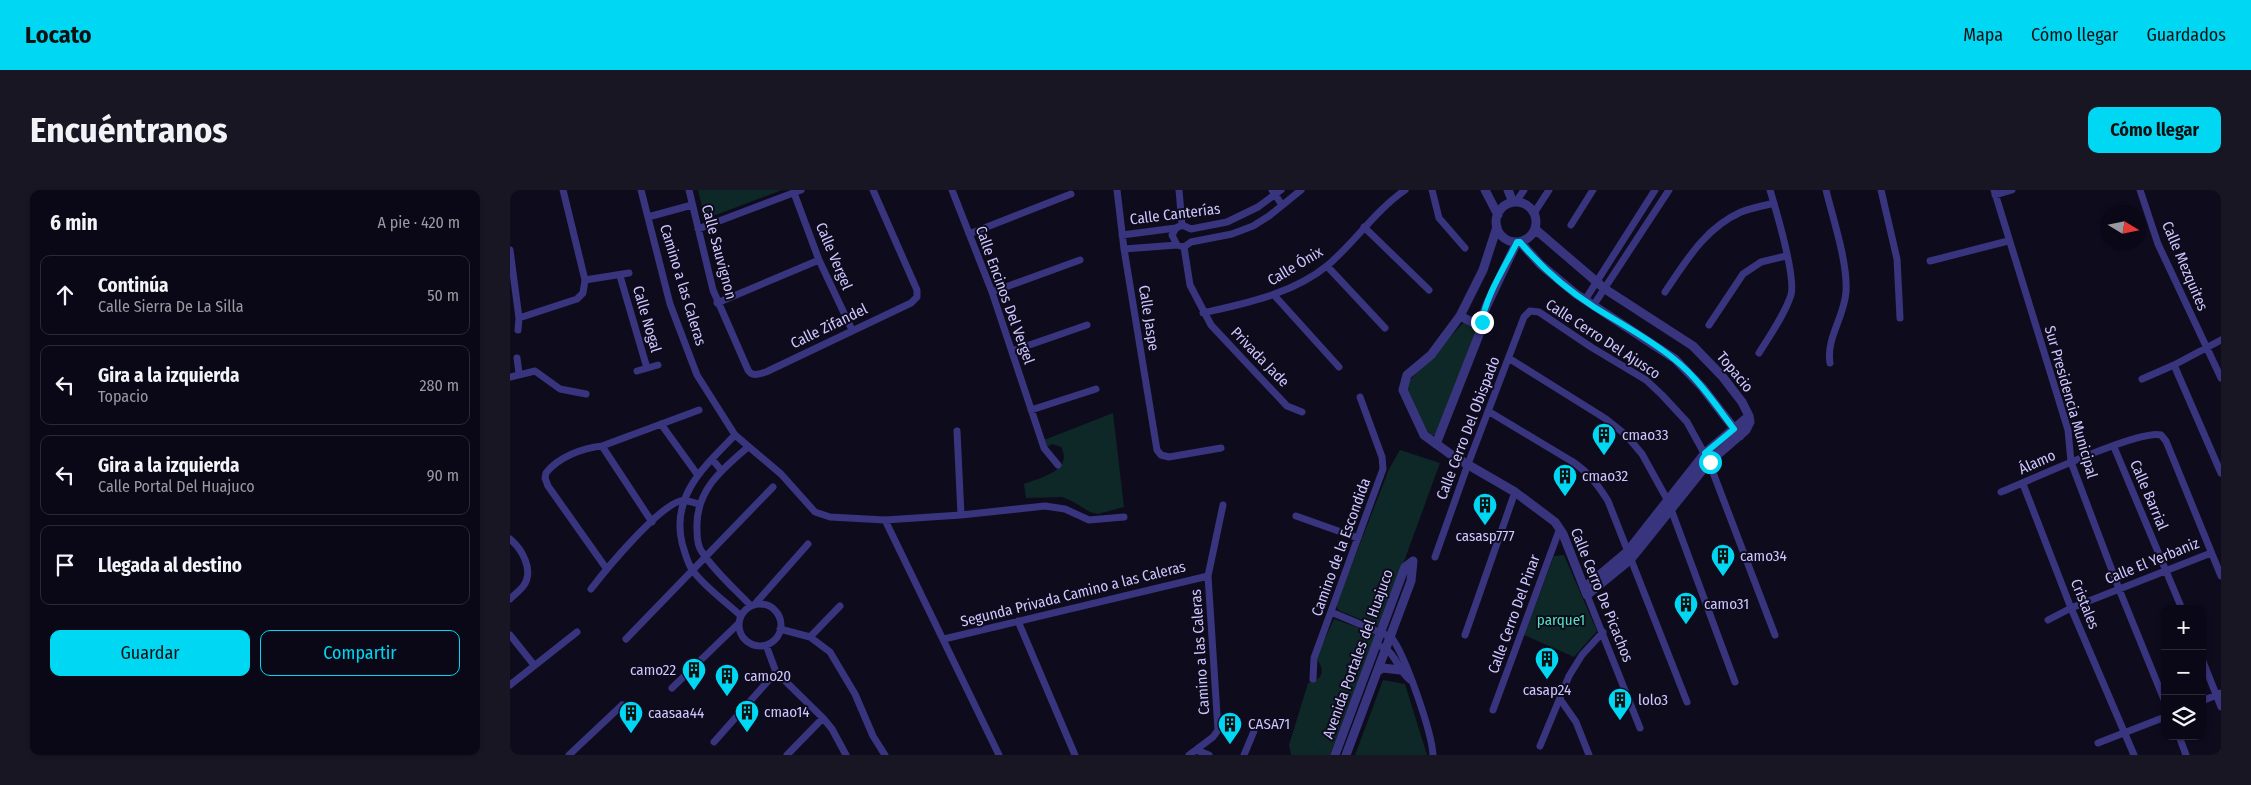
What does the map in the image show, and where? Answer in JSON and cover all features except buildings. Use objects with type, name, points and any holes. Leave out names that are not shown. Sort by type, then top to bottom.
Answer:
[{"type":"street","points":[[520,318],[577,299],[583,292],[585,280],[563,190]]},
{"type":"street","name":"Camino a las Caleras","points":[[641,190],[678,329],[697,375],[735,435],[781,474],[815,512],[830,517],[885,520],[961,515],[1045,506],[1065,509],[1089,520],[1124,517]]},
{"type":"street","name":"Calle Sauvignon","points":[[689,190],[717,303],[751,374]]},
{"type":"street","name":"Calle Zifandel","points":[[751,374],[766,372],[911,303],[917,297],[917,290],[873,190]]},
{"type":"street","name":"Calle Encinos Del Vergel","points":[[952,190],[992,292],[1044,448],[1058,464]]},
{"type":"street","name":"Calle Jaspe","points":[[1117,190],[1124,249],[1157,450],[1162,455],[1169,457],[1221,448]]},
{"type":"street","points":[[1179,190],[1179,227],[1172,235],[1180,246]]},
{"type":"street","name":"Calle Canterías","points":[[1124,249],[1180,246],[1232,234],[1253,226],[1301,190]]},
{"type":"street","name":"Calle Ónix","points":[[1203,313],[1274,295],[1327,266],[1364,227],[1405,190]]},
{"type":"street","points":[[1432,190],[1439,218],[1465,248]]},
{"type":"street","points":[[1486,190],[1498,215]]},
{"type":"street","points":[[1508,190],[1514,202]]},
{"type":"street","points":[[1482,327],[1460,316],[1483,270],[1501,209],[1514,202],[1524,190]]},
{"type":"street","points":[[1534,213],[1549,190]]},
{"type":"street","points":[[1571,225],[1593,190]]},
{"type":"street","points":[[1585,300],[1655,190]]},
{"type":"street","points":[[1592,306],[1669,190]]},
{"type":"street","points":[[1759,353],[1791,295],[1791,274],[1770,190]]},
{"type":"street","points":[[1826,190],[1846,282],[1843,311],[1829,347],[1830,363]]},
{"type":"street","points":[[1881,190],[1896,258],[1900,318]]},
{"type":"street","points":[[1995,192],[2012,190]]},
{"type":"street","name":"Calle Mezquites","points":[[2140,190],[2158,244],[2221,378]]},
{"type":"street","points":[[698,229],[797,192]]},
{"type":"street","name":"Calle Vergel","points":[[797,192],[819,260],[852,330]]},
{"type":"street","points":[[1276,192],[1282,205]]},
{"type":"street","name":"Calle Canterías","points":[[1122,234],[1179,227],[1191,229],[1227,222],[1243,216],[1276,192]]},
{"type":"street","name":"Sur Presidencia Municipal","points":[[1995,192],[2008,241],[2068,430],[2071,462],[2119,589],[2162,695]]},
{"type":"street","points":[[968,234],[1071,194]]},
{"type":"street","points":[[1436,444],[1482,327],[1483,315],[1487,305],[1518,242],[1526,239],[1535,229],[1536,218],[1534,213],[1523,203],[1514,202]]},
{"type":"street","points":[[1665,292],[1690,256],[1712,230],[1742,212],[1774,203]]},
{"type":"street","points":[[648,217],[692,205]]},
{"type":"street","points":[[1364,227],[1429,290]]},
{"type":"street","points":[[1497,227],[1504,238],[1518,242],[1541,266],[1592,306],[1675,359],[1702,387],[1737,432]]},
{"type":"street","points":[[1191,229],[1193,233],[1192,242]]},
{"type":"street","name":"Topacio","points":[[1535,229],[1596,282],[1693,346],[1722,376],[1742,402],[1749,416],[1737,432]]},
{"type":"street","points":[[1930,261],[2008,241]]},
{"type":"street","name":"Privada Jade","points":[[1180,246],[1190,284],[1203,313],[1224,340],[1254,368],[1287,406],[1302,412]]},
{"type":"street","points":[[510,250],[511,271],[520,318],[518,330]]},
{"type":"street","points":[[1614,253],[1623,259]]},
{"type":"street","points":[[1709,325],[1743,274],[1762,262],[1786,256]]},
{"type":"street","points":[[717,303],[819,260]]},
{"type":"street","points":[[992,292],[1080,260]]},
{"type":"street","points":[[1327,266],[1385,328]]},
{"type":"street","points":[[1483,270],[1499,279]]},
{"type":"street","points":[[620,276],[629,273]]},
{"type":"street","name":"Calle Nogal","points":[[585,280],[620,276],[647,368]]},
{"type":"street","points":[[1274,295],[1339,367]]},
{"type":"street","points":[[1470,298],[1487,305]]},
{"type":"street","name":"Calle Cerro Del Obispado","points":[[1436,557],[1488,411],[1510,358],[1524,317],[1530,311]]},
{"type":"street","name":"Calle Cerro Del Ajusco","points":[[1530,311],[1539,312],[1591,347],[1646,380],[1686,422],[1710,462],[1775,635]]},
{"type":"street","name":"Calle Cerro De Picachos","points":[[1460,316],[1431,355],[1408,375],[1403,386],[1404,396],[1424,434],[1436,444],[1515,492],[1543,512],[1560,528],[1640,728]]},
{"type":"street","points":[[1012,351],[1087,325]]},
{"type":"street","points":[[2142,379],[2174,365],[2221,340]]},
{"type":"street","points":[[517,358],[519,373]]},
{"type":"street","points":[[1510,358],[1606,419],[1626,435],[1642,454],[1668,501],[1735,682]]},
{"type":"street","points":[[637,371],[658,365]]},
{"type":"street","points":[[2174,365],[2221,472]]},
{"type":"street","points":[[510,377],[519,373],[535,371],[560,388],[586,394]]},
{"type":"street","points":[[1031,410],[1096,389]]},
{"type":"street","name":"Camino de la Escondida","points":[[1313,679],[1314,658],[1383,469],[1382,457],[1360,397]]},
{"type":"street","points":[[606,568],[548,486],[545,478],[548,470],[569,456],[588,447],[602,446],[699,410]]},
{"type":"street","points":[[1488,411],[1586,471],[1608,501],[1687,702]]},
{"type":"street","points":[[661,424],[697,474]]},
{"type":"street","points":[[957,431],[961,515]]},
{"type":"street","points":[[1629,555],[1683,479],[1705,453],[1737,432]]},
{"type":"street","points":[[1585,591],[1629,555],[1671,512],[1710,462],[1737,432]]},
{"type":"street","name":"Álamo","points":[[2001,492],[2071,462],[2155,434],[2161,435],[2166,442],[2211,552]]},
{"type":"street","points":[[735,435],[697,474],[684,500],[680,516],[680,532],[686,556],[693,571],[740,619],[742,636],[746,642],[752,645],[766,646],[775,639],[780,629],[778,615],[768,606],[752,606],[700,550],[697,534],[699,504],[704,492],[721,470],[748,446]]},
{"type":"street","points":[[602,446],[652,522]]},
{"type":"street","name":"Calle Barrial","points":[[2114,447],[2180,605]]},
{"type":"street","points":[[712,458],[721,470]]},
{"type":"street","name":"Cristales","points":[[2023,484],[2072,608],[2134,755]]},
{"type":"street","points":[[626,639],[773,487]]},
{"type":"street","points":[[1466,635],[1515,492]]},
{"type":"street","points":[[590,588],[606,568],[673,504],[684,500],[699,504]]},
{"type":"street","name":"Camino a las Caleras","points":[[1189,755],[1213,737],[1218,730],[1208,576],[1223,505]]},
{"type":"street","points":[[1296,516],[1358,538]]},
{"type":"street","points":[[885,520],[999,755]]},
{"type":"street","name":"Calle Cerro Del Pinar","points":[[1493,710],[1560,528]]},
{"type":"street","points":[[510,539],[519,547],[525,559],[528,577],[524,585],[510,599]]},
{"type":"street","points":[[672,688],[740,619],[808,544]]},
{"type":"street","points":[[2211,552],[2221,576]]},
{"type":"street","name":"Calle El Yerbaniz","points":[[2048,620],[2072,608],[2211,552]]},
{"type":"street","name":"Avenida Portales del Huajuco","points":[[1335,755],[1403,572],[1413,561],[1412,581],[1346,755]]},
{"type":"street","name":"Segunda Privada Camino a las Caleras","points":[[944,640],[1018,620],[1208,576]]},
{"type":"street","points":[[810,637],[840,606]]},
{"type":"street","points":[[1331,612],[1391,637],[1399,648],[1429,732],[1433,755]]},
{"type":"street","points":[[1018,620],[1075,755]]},
{"type":"street","points":[[780,629],[810,637],[821,643],[836,659],[855,694],[873,736],[885,755]]},
{"type":"street","points":[[510,685],[577,632]]},
{"type":"street","points":[[1540,746],[1575,666],[1602,632]]},
{"type":"street","points":[[510,635],[534,665]]},
{"type":"street","points":[[1377,645],[1386,649],[1400,670],[1411,680]]},
{"type":"street","points":[[766,646],[776,672],[823,718],[846,755]]},
{"type":"street","points":[[2206,667],[2219,694],[2221,707]]},
{"type":"street","points":[[1378,670],[1383,668],[1400,670]]},
{"type":"street","points":[[714,742],[776,672]]},
{"type":"street","points":[[2206,699],[2219,694]]},
{"type":"street","points":[[1560,699],[1576,722],[1589,755]]},
{"type":"street","points":[[569,755],[622,705]]},
{"type":"street","points":[[787,755],[823,718]]},
{"type":"street","points":[[2098,743],[2161,719]]},
{"type":"street","points":[[1244,755],[1254,731]]},
{"type":"street","points":[[2180,740],[2186,755]]},
{"type":"street","points":[[1196,750],[1209,755]]},
{"type":"green space","points":[[698,190],[782,190],[705,219]]},
{"type":"green space","points":[[1464,322],[1476,328],[1476,331],[1435,435],[1432,435],[1424,428],[1407,389],[1409,381]]},
{"type":"green space","points":[[1113,413],[1124,507],[1098,514],[1090,512],[1062,497],[1026,498],[1024,484],[1046,476],[1059,468],[1063,462],[1064,455],[1061,447],[1052,444],[1047,447],[1044,440]]},
{"type":"green space","points":[[1400,450],[1440,463],[1380,627],[1340,611],[1337,608],[1337,603],[1389,469]]},
{"type":"green space","name":"parque1","points":[[1564,555],[1597,631],[1574,657],[1524,635],[1554,556]]},
{"type":"green space","points":[[1334,619],[1374,633],[1375,636],[1330,755],[1291,755],[1289,745],[1308,683],[1320,677],[1322,671],[1316,658]]},
{"type":"green space","points":[[1383,680],[1405,684],[1427,755],[1355,755]]},
{"type":"place","name":"cmao33","points":[[1604,456]]},
{"type":"place","name":"cmao32","points":[[1565,497]]},
{"type":"place","name":"casasp777","points":[[1485,526]]},
{"type":"place","name":"camo34","points":[[1723,577]]},
{"type":"place","name":"camo31","points":[[1686,625]]},
{"type":"place","name":"casap24","points":[[1547,680]]},
{"type":"place","name":"camo22","points":[[694,691]]},
{"type":"place","name":"camo20","points":[[727,697]]},
{"type":"place","name":"lolo3","points":[[1620,721]]},
{"type":"place","name":"cmao14","points":[[747,733]]},
{"type":"place","name":"caasaa44","points":[[631,734]]},
{"type":"place","name":"CASA71","points":[[1230,745]]},
{"type":"route","points":[[1482,322],[1483,315],[1499,279],[1517,242],[1520,242],[1541,266],[1576,294],[1660,348],[1691,374],[1734,429],[1705,453],[1710,462]]}]
